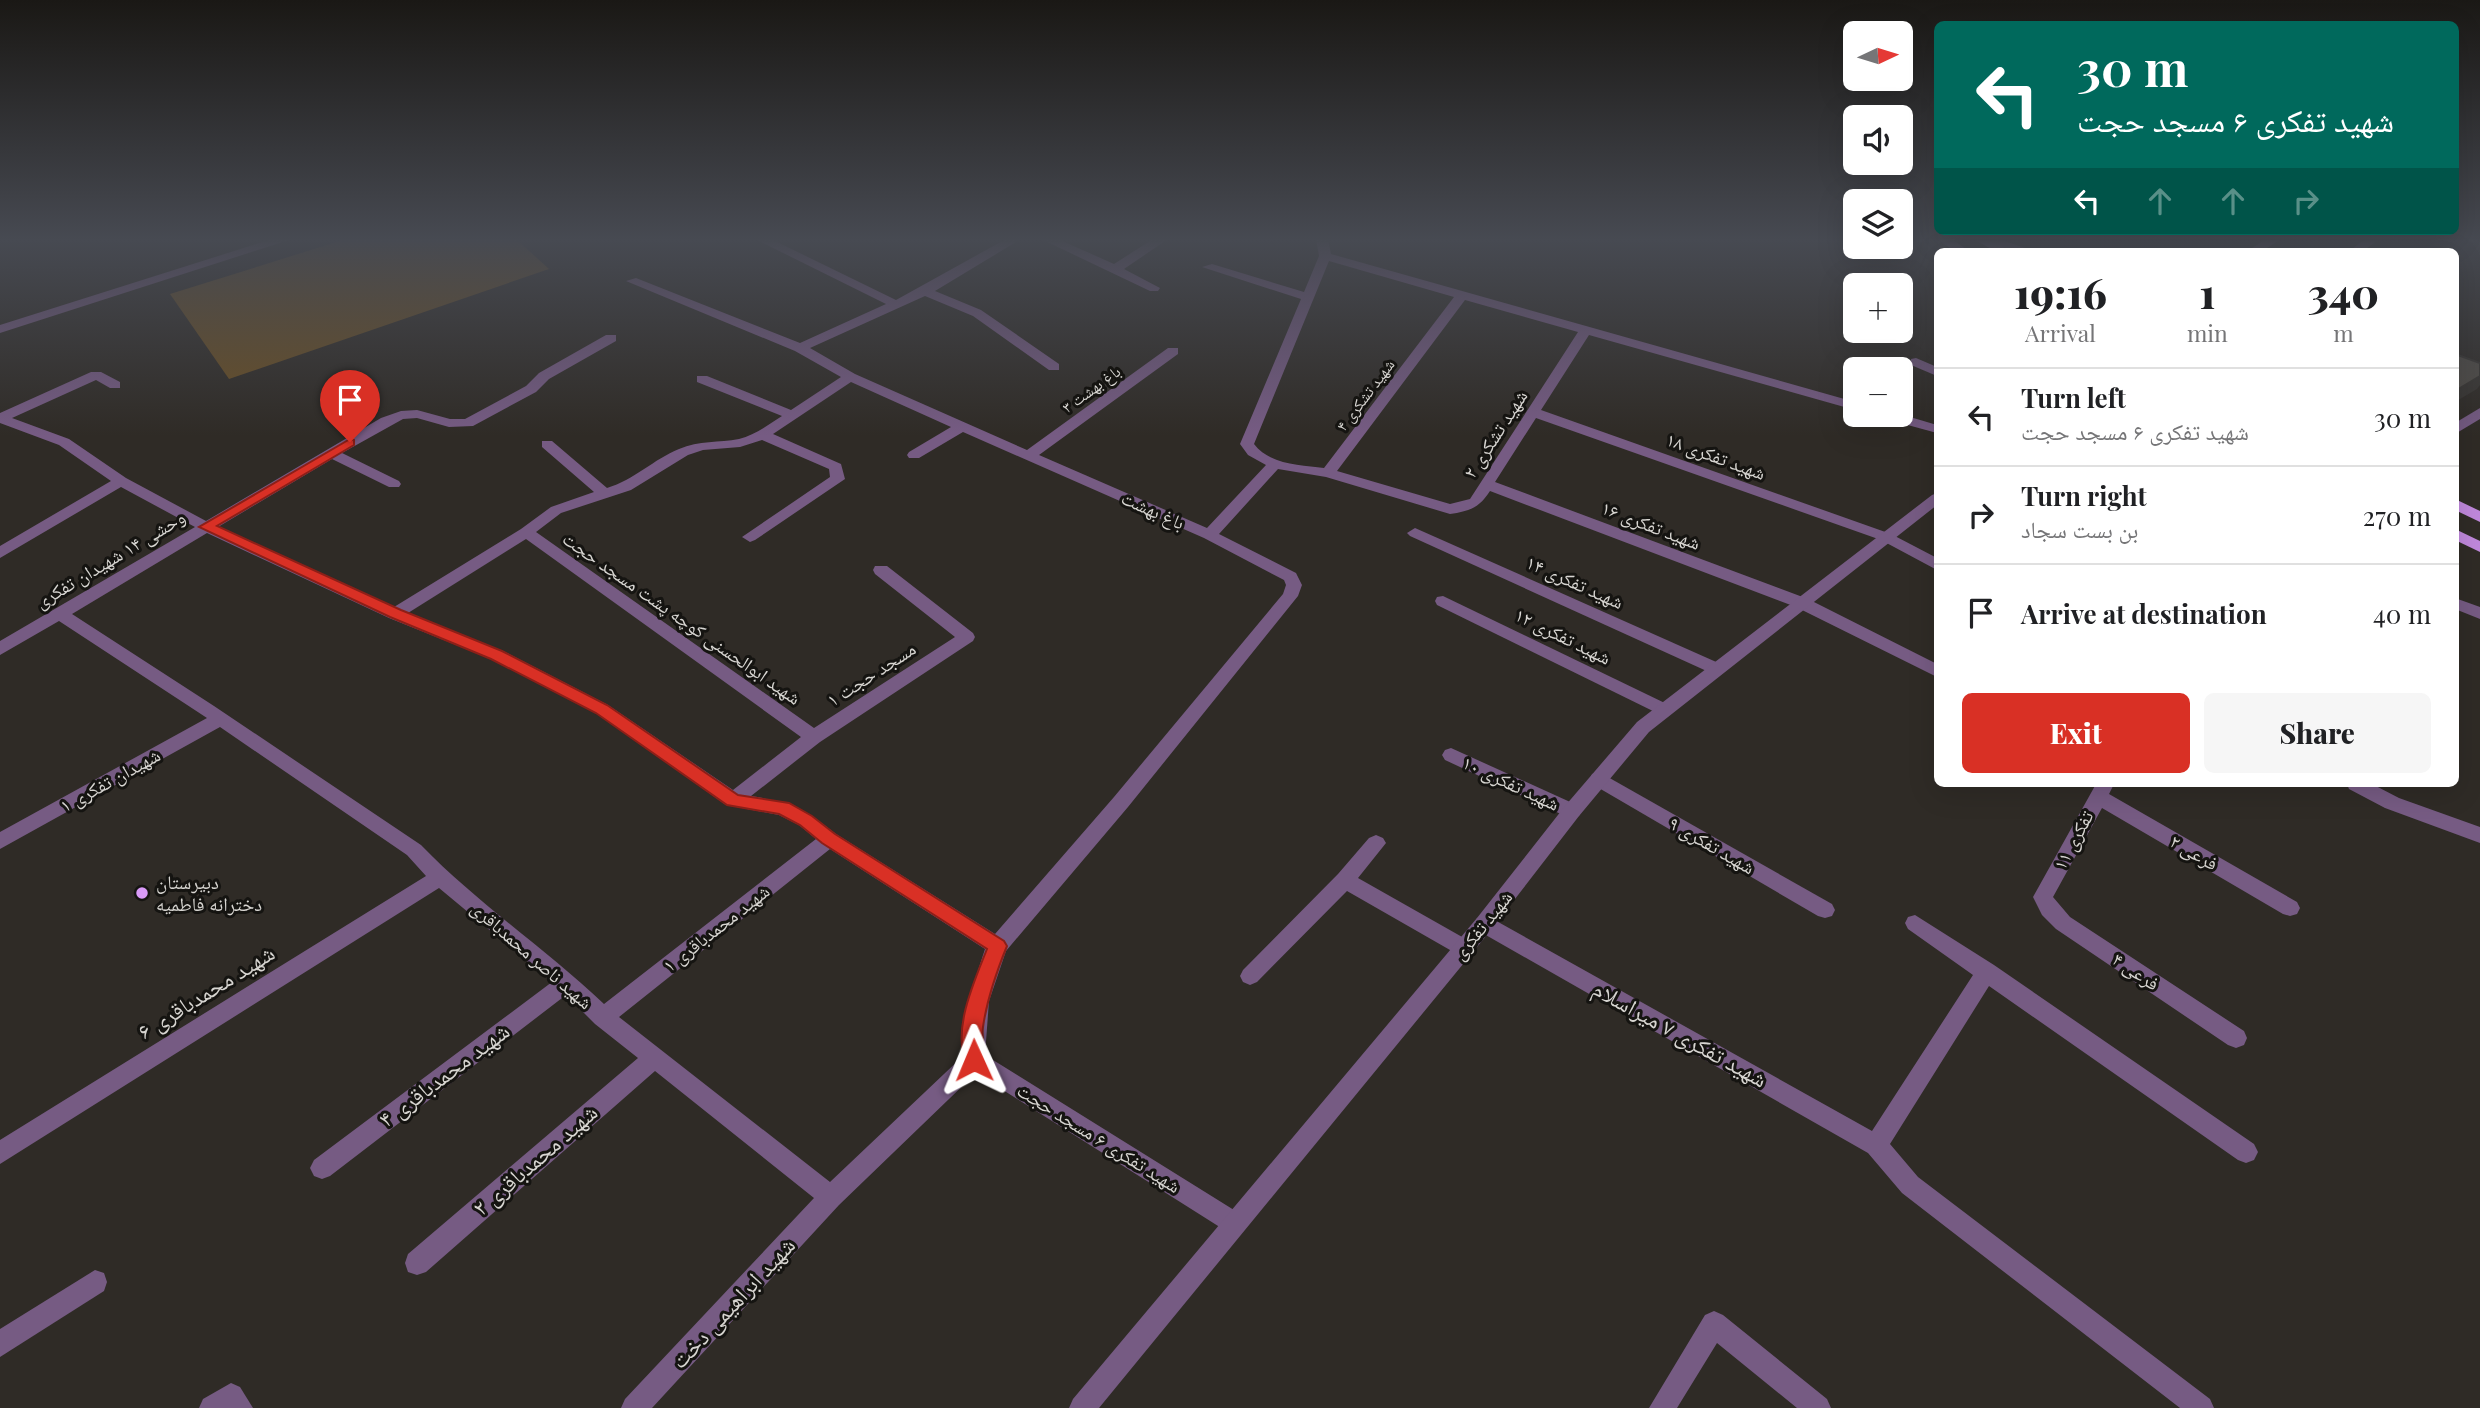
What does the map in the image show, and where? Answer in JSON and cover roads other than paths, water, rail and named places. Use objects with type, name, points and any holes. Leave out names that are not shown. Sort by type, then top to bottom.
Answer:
[{"type":"main road","points":[[2459,506],[2480,517]]},
{"type":"main road","points":[[2459,536],[2480,547]]},
{"type":"street","points":[[0,329],[74,305]]},
{"type":"street","name":"باغ بهشت","points":[[691,305],[800,348],[850,377],[1209,535],[1290,577],[1294,585],[1290,596],[1121,802],[997,946]]},
{"type":"street","points":[[800,348],[895,305]]},
{"type":"street","points":[[957,305],[977,313],[1054,367]]},
{"type":"street","points":[[1306,305],[1247,444],[1252,451],[1275,464],[1328,473]]},
{"type":"street","name":"شهید تشکری ۴","points":[[1328,473],[1455,305]]},
{"type":"street","points":[[1497,305],[1843,403]]},
{"type":"street","name":"شهید تشکری ۲","points":[[1328,473],[1450,509],[1465,507],[1475,502],[1586,329]]},
{"type":"street","name":"وحشی ۱۴ شهیدان تفکری","points":[[0,649],[331,453],[401,415],[417,414],[449,423],[468,423],[531,389],[544,376],[611,338]]},
{"type":"street","name":"باغ بهشت ۳","points":[[1029,455],[1173,351]]},
{"type":"street","points":[[1916,362],[1934,371]]},
{"type":"street","points":[[0,418],[96,374],[115,385]]},
{"type":"street","points":[[396,614],[556,510],[626,486],[683,452],[702,446],[740,443],[763,435],[850,377]]},
{"type":"street","points":[[702,379],[792,415]]},
{"type":"street","name":"شهید تفکری ۱۸","points":[[1532,412],[1886,537],[1934,563]]},
{"type":"street","points":[[2459,427],[2480,412]]},
{"type":"street","points":[[0,418],[64,442],[121,481],[206,527],[396,614],[497,655],[602,709],[733,800],[783,808],[806,820],[829,839],[997,946],[980,990],[972,1031],[974,1060],[831,1197]]},
{"type":"street","points":[[1913,422],[1934,428]]},
{"type":"street","points":[[914,456],[963,426]]},
{"type":"street","points":[[750,537],[838,479],[839,472],[836,467],[763,435]]},
{"type":"street","points":[[547,444],[605,494]]},
{"type":"street","points":[[331,453],[394,484]]},
{"type":"street","points":[[1209,535],[1275,464]]},
{"type":"street","points":[[0,553],[121,481]]},
{"type":"street","name":"شهید تفکری ۱۶","points":[[1486,484],[1801,603],[1934,670]]},
{"type":"street","name":"شهید تفکری","points":[[1082,1408],[1484,924],[1572,811],[1643,727],[1934,500]]},
{"type":"street","name":"شهید ابوالحسنی کوچه پشت مسجد حجت","points":[[526,532],[814,737]]},
{"type":"street","name":"شهید تفکری ۱۴","points":[[1415,533],[1717,669]]},
{"type":"street","name":"مسجد حجت ۱","points":[[733,800],[814,737],[967,637],[881,570]]},
{"type":"street","name":"شهید تفکری ۱۲","points":[[1443,601],[1665,710]]},
{"type":"street","points":[[2459,605],[2480,613]]},
{"type":"street","name":"شهید ناصر محمدباقری","points":[[60,614],[414,850],[440,877],[567,982],[603,1017],[831,1197]]},
{"type":"street","name":"شهیدان تفکری ۱","points":[[0,841],[219,719]]},
{"type":"street","name":"شهید تفکری ۱۰","points":[[1451,755],[1572,811]]},
{"type":"street","name":"شهید تفکری ۹","points":[[1599,779],[1825,910]]},
{"type":"street","points":[[2362,787],[2392,803],[2480,835]]},
{"type":"street","name":"تفکری ۱۱","points":[[2043,897],[2101,790]]},
{"type":"street","name":"فرعی ۲","points":[[2101,790],[2290,908]]},
{"type":"street","name":"شهید محمدباقری ۱","points":[[603,1017],[829,839]]},
{"type":"street","points":[[1250,976],[1345,880],[1376,843]]},
{"type":"street","name":"شهید محمدباقری ۶","points":[[0,1153],[440,877]]},
{"type":"street","points":[[1345,880],[1464,948]]},
{"type":"street","name":"فرعی ۴","points":[[2043,897],[2049,909],[2063,923],[2236,1038]]},
{"type":"street","points":[[1915,923],[2246,1152]]},
{"type":"street","name":"شهید تفکری ۷ میراسلام","points":[[1484,924],[1876,1145],[1910,1185],[2201,1408]]},
{"type":"street","points":[[1876,1145],[1987,971]]},
{"type":"street","name":"شهید محمدباقری ۴","points":[[322,1168],[567,982]]},
{"type":"street","name":"شهید محمدباقری ۲","points":[[417,1263],[654,1058]]},
{"type":"street","name":"شهید تفکری ۶ مسجد حجت","points":[[974,1060],[1234,1223]]},
{"type":"street","name":"شهید ابراهیمی دخت","points":[[634,1408],[831,1197]]},
{"type":"street","points":[[0,1343],[95,1282]]},
{"type":"street","points":[[1662,1408],[1714,1324],[1818,1408]]},
{"type":"street","points":[[212,1408],[231,1396],[240,1408]]},
{"type":"place","name":"دبیرستان دخترانه فاطمیه","points":[[142,893]]}]
